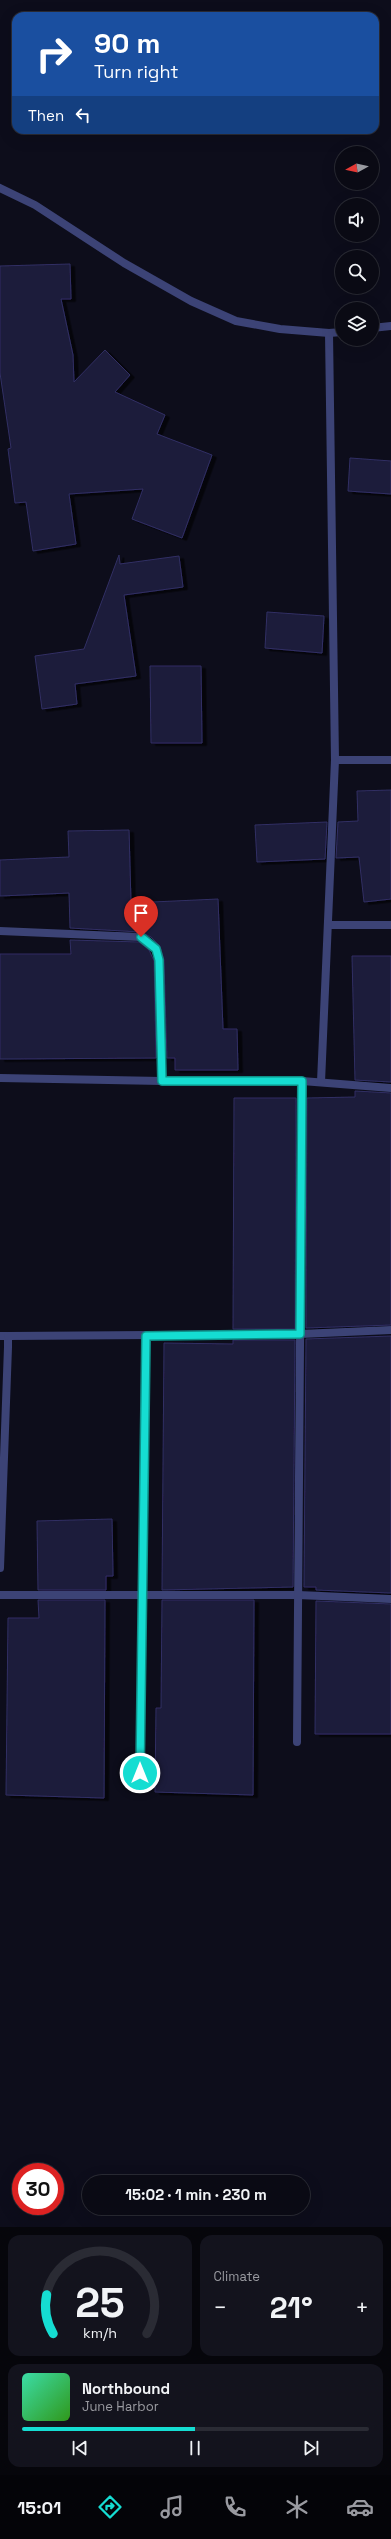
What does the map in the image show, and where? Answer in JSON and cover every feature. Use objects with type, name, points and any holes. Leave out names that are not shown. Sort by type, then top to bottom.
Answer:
[{"type":"street","points":[[0,188],[35,205],[124,263],[191,301],[236,321],[335,333]]},
{"type":"street","points":[[379,327],[391,326]]},
{"type":"street","points":[[321,1082],[335,760],[329,333]]},
{"type":"street","points":[[335,760],[391,760]]},
{"type":"street","points":[[329,925],[391,925]]},
{"type":"street","points":[[0,931],[141,937],[150,942],[156,949],[159,960],[162,1081]]},
{"type":"street","points":[[0,1078],[162,1081],[302,1081],[391,1088]]},
{"type":"street","points":[[297,1742],[302,1081]]},
{"type":"street","points":[[0,1568],[4,1336],[300,1334],[391,1330]]},
{"type":"street","points":[[140,1773],[141,1596],[146,1336]]},
{"type":"street","points":[[0,1595],[298,1595],[391,1599]]},
{"type":"building","points":[[70,264],[71,299],[61,299],[73,355],[74,382],[105,350],[130,375],[115,392],[165,415],[157,434],[212,455],[182,538],[132,519],[143,489],[69,494],[76,544],[33,551],[26,502],[15,503],[8,449],[11,448],[0,373],[0,266]]},
{"type":"building","points":[[350,458],[391,461],[391,494],[348,491]]},
{"type":"building","points":[[119,555],[120,564],[179,556],[183,587],[124,595],[136,676],[75,684],[77,704],[42,709],[35,656],[84,649]]},
{"type":"building","points":[[267,612],[324,616],[322,653],[265,648]]},
{"type":"building","points":[[150,666],[201,666],[202,743],[151,743]]},
{"type":"building","points":[[391,790],[391,899],[364,902],[359,857],[336,858],[338,822],[358,821],[357,791]]},
{"type":"building","points":[[327,822],[325,859],[257,862],[255,825]]},
{"type":"building","points":[[129,830],[131,903],[218,899],[223,1029],[237,1029],[238,1070],[175,1070],[175,1058],[167,1058],[164,960],[160,946],[151,937],[141,932],[70,928],[69,893],[0,896],[0,860],[69,857],[68,831]]},
{"type":"building","points":[[70,940],[139,942],[149,950],[154,961],[156,1058],[0,1059],[0,954],[71,954]]},
{"type":"building","points":[[352,956],[391,956],[391,1082],[355,1080]]},
{"type":"building","points":[[355,1091],[391,1093],[391,1325],[306,1328],[307,1098],[355,1097]]},
{"type":"building","points":[[234,1098],[296,1098],[295,1329],[233,1329]]},
{"type":"building","points":[[391,1336],[391,1593],[316,1590],[316,1587],[304,1587],[306,1339]]},
{"type":"building","points":[[233,1340],[295,1340],[293,1587],[162,1590],[164,1343],[233,1344]]},
{"type":"building","points":[[112,1519],[113,1576],[106,1576],[106,1590],[38,1590],[37,1521]]},
{"type":"building","points":[[38,1600],[105,1600],[104,1798],[6,1795],[8,1618],[39,1618]]},
{"type":"building","points":[[162,1600],[254,1600],[253,1795],[155,1792],[156,1708],[161,1708]]},
{"type":"building","points":[[316,1601],[391,1604],[391,1734],[315,1734]]},
{"type":"route","points":[[140,1773],[141,1596],[146,1336],[300,1334],[302,1081],[162,1081],[159,960],[156,949],[150,942],[141,937]]}]
